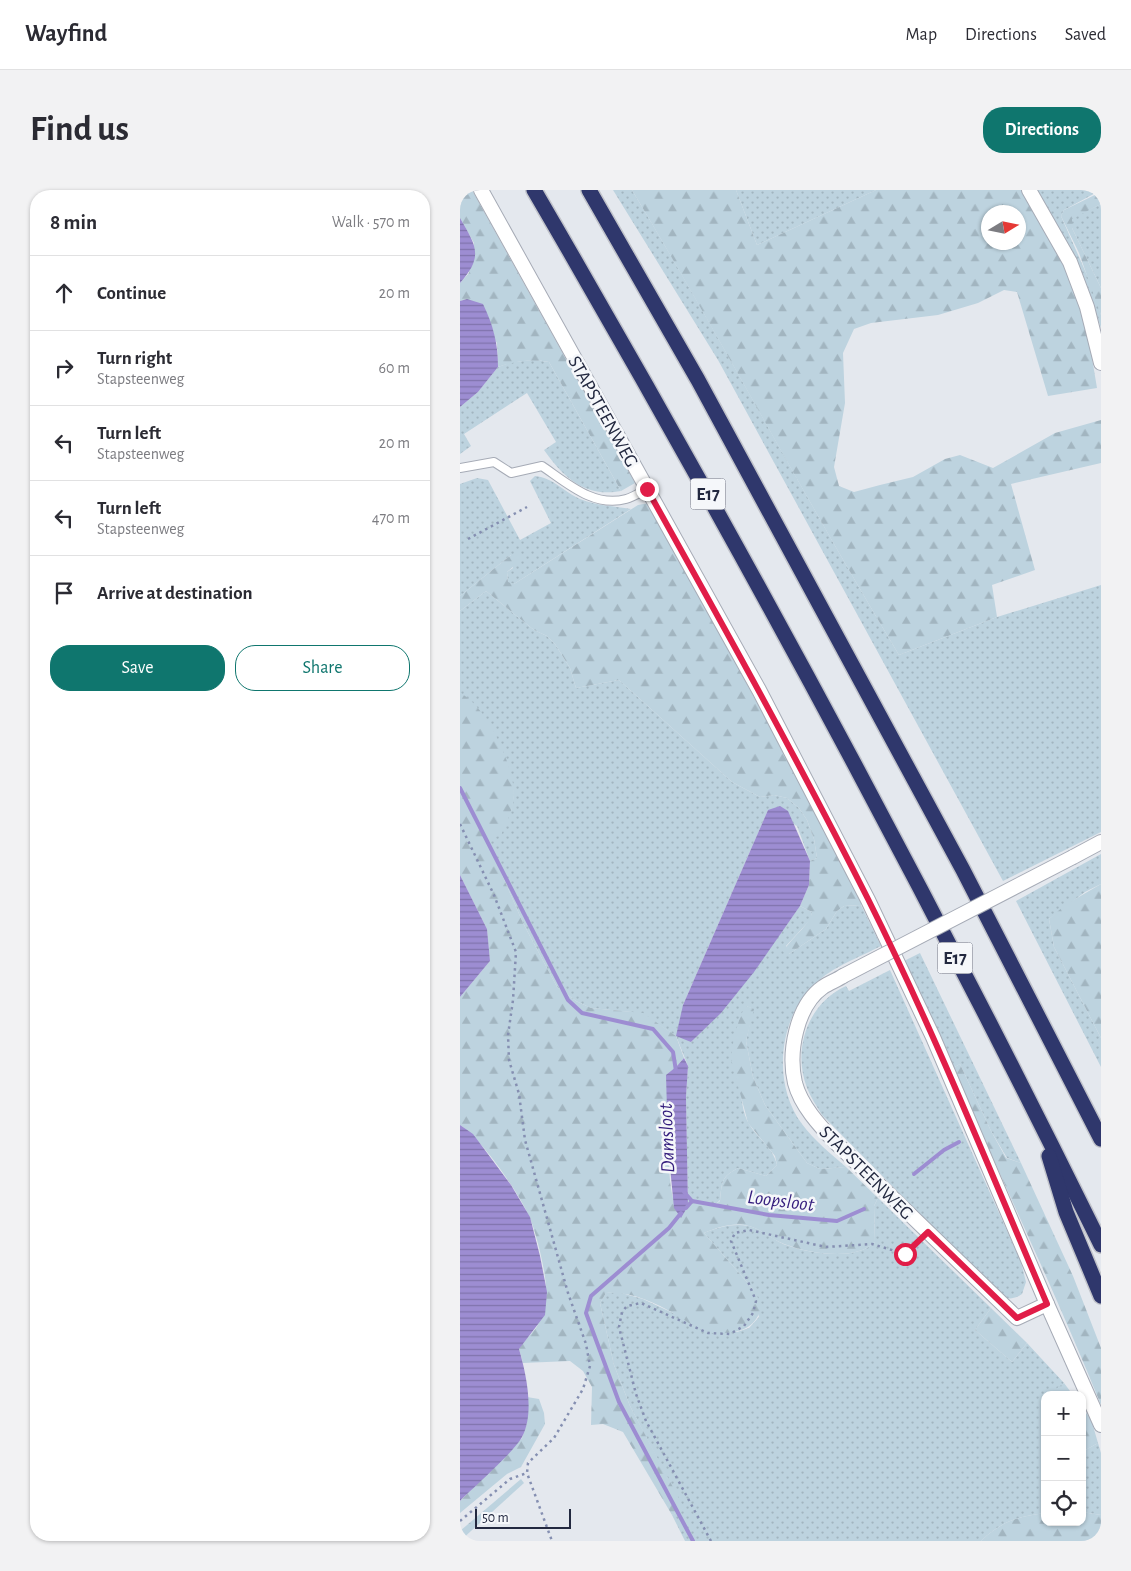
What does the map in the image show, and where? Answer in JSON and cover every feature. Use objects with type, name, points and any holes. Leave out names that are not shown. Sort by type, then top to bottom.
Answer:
[{"type":"highway","name":"E17","points":[[534,190],[653,394],[874,802],[1037,1114],[1101,1245]]},
{"type":"highway","name":"E17","points":[[589,190],[698,380],[963,870],[1071,1077],[1101,1139]]},
{"type":"highway","points":[[1071,1077],[1101,1113]]},
{"type":"highway","points":[[1037,1114],[1066,1212],[1101,1296]]},
{"type":"street","name":"STAPSTEENWEG","points":[[482,190],[759,690],[868,900],[934,1037],[1047,1304],[1017,1318],[836,1143],[812,1116],[796,1084],[792,1058],[797,1030],[807,1006],[822,988],[843,976],[1073,857],[1101,842]]},
{"type":"street","points":[[1029,190],[1070,262],[1088,307],[1101,360]]},
{"type":"street","points":[[1047,1304],[1101,1425]]},
{"type":"lane","points":[[460,468],[494,462],[511,473],[542,466],[580,492],[602,500],[626,499],[647,489]]},
{"type":"path","points":[[468,539],[527,507]]},
{"type":"path","points":[[460,824],[494,895],[516,952],[513,1000],[508,1035],[509,1060],[519,1094],[525,1140],[568,1293],[586,1344],[590,1366],[583,1389],[554,1438],[528,1463],[527,1473],[552,1541]]},
{"type":"path","points":[[711,1541],[646,1421],[636,1394],[619,1327],[622,1312],[627,1306],[642,1304],[708,1333],[730,1334],[744,1326],[753,1313],[756,1302],[731,1241],[735,1234],[749,1230],[826,1247],[872,1244],[905,1254],[928,1232]]},
{"type":"path","points":[[460,1521],[510,1479],[527,1473]]},
{"type":"green space","points":[[460,190],[472,190],[635,483],[621,491],[549,362],[524,361],[498,367],[497,343],[467,299],[460,301],[460,283],[469,273],[474,243],[460,218]]},
{"type":"green space","points":[[613,190],[632,190],[899,655],[997,617],[1101,585],[1101,832],[1003,881],[718,360]]},
{"type":"green space","points":[[632,190],[736,190],[757,245],[876,190],[1022,190],[1064,263],[1086,322],[1097,388],[1048,396],[1017,292],[1004,290],[978,303],[938,315],[871,323],[854,329],[843,353],[845,403],[834,467],[839,486],[854,492],[913,477],[945,459],[960,455],[993,468],[1055,433],[1101,420],[1101,463],[1011,484],[1035,570],[992,585],[997,617],[899,655],[831,539],[700,306]]},
{"type":"green space","points":[[736,190],[876,190],[757,245]]},
{"type":"green space","points":[[1034,190],[1101,190],[1064,210],[1061,216],[1094,291],[1101,315],[1101,328],[1083,275]]},
{"type":"green space","points":[[1101,192],[1101,204],[1072,219],[1072,228],[1101,288],[1101,315],[1079,253],[1061,216],[1064,210]]},
{"type":"green space","points":[[1101,204],[1101,288],[1072,228],[1072,218]]},
{"type":"green space","points":[[535,360],[549,362],[621,491],[596,491],[586,488],[567,477],[559,469],[544,450],[556,442],[527,393],[464,434],[471,446],[460,454],[460,407],[478,392],[498,367],[512,362]]},
{"type":"green space","points":[[535,476],[548,479],[580,499],[631,509],[514,584],[508,583],[507,572],[513,568],[511,555],[460,596],[460,484],[477,478],[488,480],[520,540],[551,523],[530,481]]},
{"type":"green space","points":[[649,503],[788,760],[861,901],[861,905],[844,906],[837,911],[826,929],[789,954],[783,952],[811,917],[812,912],[800,906],[809,885],[810,861],[817,858],[814,839],[807,820],[799,808],[787,798],[774,795],[760,797],[732,782],[619,680],[576,688],[570,668],[555,644],[547,636],[534,630],[486,591],[460,611],[460,596],[511,555],[519,554],[520,561],[507,572],[508,582],[514,584],[638,505]]},
{"type":"green space","points":[[486,591],[534,630],[547,636],[555,644],[570,668],[576,688],[619,680],[732,782],[760,797],[774,795],[787,798],[799,808],[807,820],[814,839],[817,858],[810,861],[797,826],[768,810],[683,1005],[691,1042],[735,994],[800,906],[812,912],[811,919],[786,946],[789,954],[826,929],[837,911],[844,906],[861,905],[881,946],[838,967],[815,984],[803,998],[793,1015],[783,1052],[786,1090],[792,1108],[812,1136],[846,1167],[820,1169],[807,1163],[765,1105],[753,1077],[746,1041],[753,1009],[747,1006],[741,1067],[744,1112],[749,1124],[769,1148],[777,1165],[766,1176],[738,1168],[725,1177],[720,1200],[714,1206],[688,1206],[686,1097],[688,1066],[676,1036],[661,1026],[631,1012],[591,1008],[576,1001],[557,987],[523,923],[487,840],[511,811],[514,795],[511,779],[460,693],[460,611]]},
{"type":"green space","points":[[460,693],[480,710],[489,723],[504,753],[513,783],[514,800],[501,835],[487,840],[523,923],[557,987],[576,1001],[591,1008],[643,1013],[676,1036],[684,1058],[676,1067],[670,1123],[669,1166],[675,1203],[681,1217],[688,1206],[714,1206],[720,1201],[725,1177],[738,1168],[766,1176],[777,1165],[775,1156],[748,1123],[731,1059],[734,1037],[741,1014],[747,1006],[754,1009],[746,1041],[753,1077],[765,1105],[807,1163],[820,1169],[846,1167],[878,1198],[874,1206],[875,1242],[856,1252],[844,1254],[818,1253],[780,1242],[758,1230],[743,1225],[726,1226],[704,1233],[753,1289],[762,1305],[757,1318],[743,1329],[709,1333],[697,1328],[659,1305],[633,1296],[606,1293],[600,1303],[614,1365],[630,1406],[684,1508],[672,1515],[623,1432],[603,1424],[591,1425],[592,1387],[583,1371],[570,1361],[523,1363],[519,1349],[538,1325],[546,1295],[545,1275],[538,1242],[524,1205],[508,1180],[479,1142],[460,1125],[460,997],[490,961],[487,929],[460,875]]},
{"type":"green space","points":[[1101,854],[1101,884],[1085,892],[1049,919],[1054,947],[1101,1038],[1101,1067],[1016,901]]},
{"type":"green space","points":[[1101,884],[1101,1038],[1054,947],[1049,919],[1065,905]]},
{"type":"green space","points":[[920,953],[1021,1163],[1007,1158],[991,1131],[960,1064],[953,1068],[904,961]]},
{"type":"green space","points":[[890,970],[1021,1262],[1026,1282],[1022,1294],[1016,1297],[1007,1298],[999,1294],[822,1115],[807,1088],[801,1058],[803,1043],[813,1015],[833,994],[846,986],[849,991]]},
{"type":"green space","points":[[960,1064],[991,1131],[1006,1158],[1021,1163],[1073,1276],[1101,1348],[1101,1405],[953,1068]]},
{"type":"green space","points":[[878,1198],[991,1308],[975,1330],[1012,1362],[1027,1343],[1064,1383],[1055,1391],[1041,1391],[1041,1514],[1026,1516],[1003,1524],[981,1541],[685,1541],[672,1515],[683,1508],[630,1406],[614,1365],[600,1303],[606,1293],[618,1292],[643,1299],[673,1313],[737,1332],[749,1328],[759,1317],[753,1289],[704,1233],[726,1226],[743,1225],[758,1229],[783,1244],[818,1253],[844,1254],[856,1252],[875,1242],[874,1206]]},
{"type":"green space","points":[[991,1308],[1027,1343],[1012,1362],[975,1330]]},
{"type":"green space","points":[[1064,1383],[1070,1391],[1053,1391]]},
{"type":"green space","points":[[527,1397],[539,1399],[544,1413],[545,1424],[521,1467],[507,1474],[460,1513],[460,1501],[522,1438],[527,1423]]},
{"type":"green space","points":[[1086,1413],[1091,1419],[1098,1443],[1086,1450]]},
{"type":"green space","points":[[1098,1443],[1101,1453],[1101,1515],[1086,1513],[1086,1450]]},
{"type":"green space","points":[[521,1479],[524,1483],[460,1541],[460,1531]]},
{"type":"green space","points":[[1086,1513],[1101,1515],[1101,1541],[981,1541],[1003,1524],[1026,1516],[1041,1514],[1041,1526],[1086,1526]]},
{"type":"shaded area","points":[[460,218],[473,244],[475,258],[468,274],[460,283]]},
{"type":"shaded area","points":[[467,299],[483,304],[490,319],[497,350],[498,367],[478,392],[460,407],[460,301]]},
{"type":"shaded area","points":[[780,806],[788,811],[810,861],[809,885],[800,906],[754,972],[721,1013],[691,1042],[676,1036],[683,1005],[768,810]]},
{"type":"shaded area","points":[[460,875],[487,929],[490,961],[460,997]]},
{"type":"shaded area","points":[[684,1058],[688,1066],[686,1097],[688,1206],[681,1218],[674,1208],[668,1146],[666,1075]]},
{"type":"shaded area","points":[[460,1125],[473,1134],[511,1185],[530,1217],[547,1292],[545,1315],[519,1349],[529,1405],[526,1427],[522,1437],[503,1460],[460,1501]]},
{"type":"waterway","name":"Damsloot","points":[[460,788],[568,1000],[582,1013],[653,1029],[673,1052],[676,1071]]},
{"type":"waterway","name":"Loopsloot","points":[[914,1174],[944,1150],[959,1142]]},
{"type":"waterway","name":"Damsloot","points":[[684,1192],[692,1201],[686,1208]]},
{"type":"waterway","name":"Loopsloot","points":[[692,1201],[769,1215],[837,1221],[864,1209]]},
{"type":"waterway","name":"Damsloot","points":[[681,1213],[669,1228],[591,1296],[586,1313],[619,1402],[693,1541]]},
{"type":"route","points":[[647,489],[759,690],[868,900],[934,1037],[1047,1304],[1017,1318],[928,1232],[905,1254]]}]
